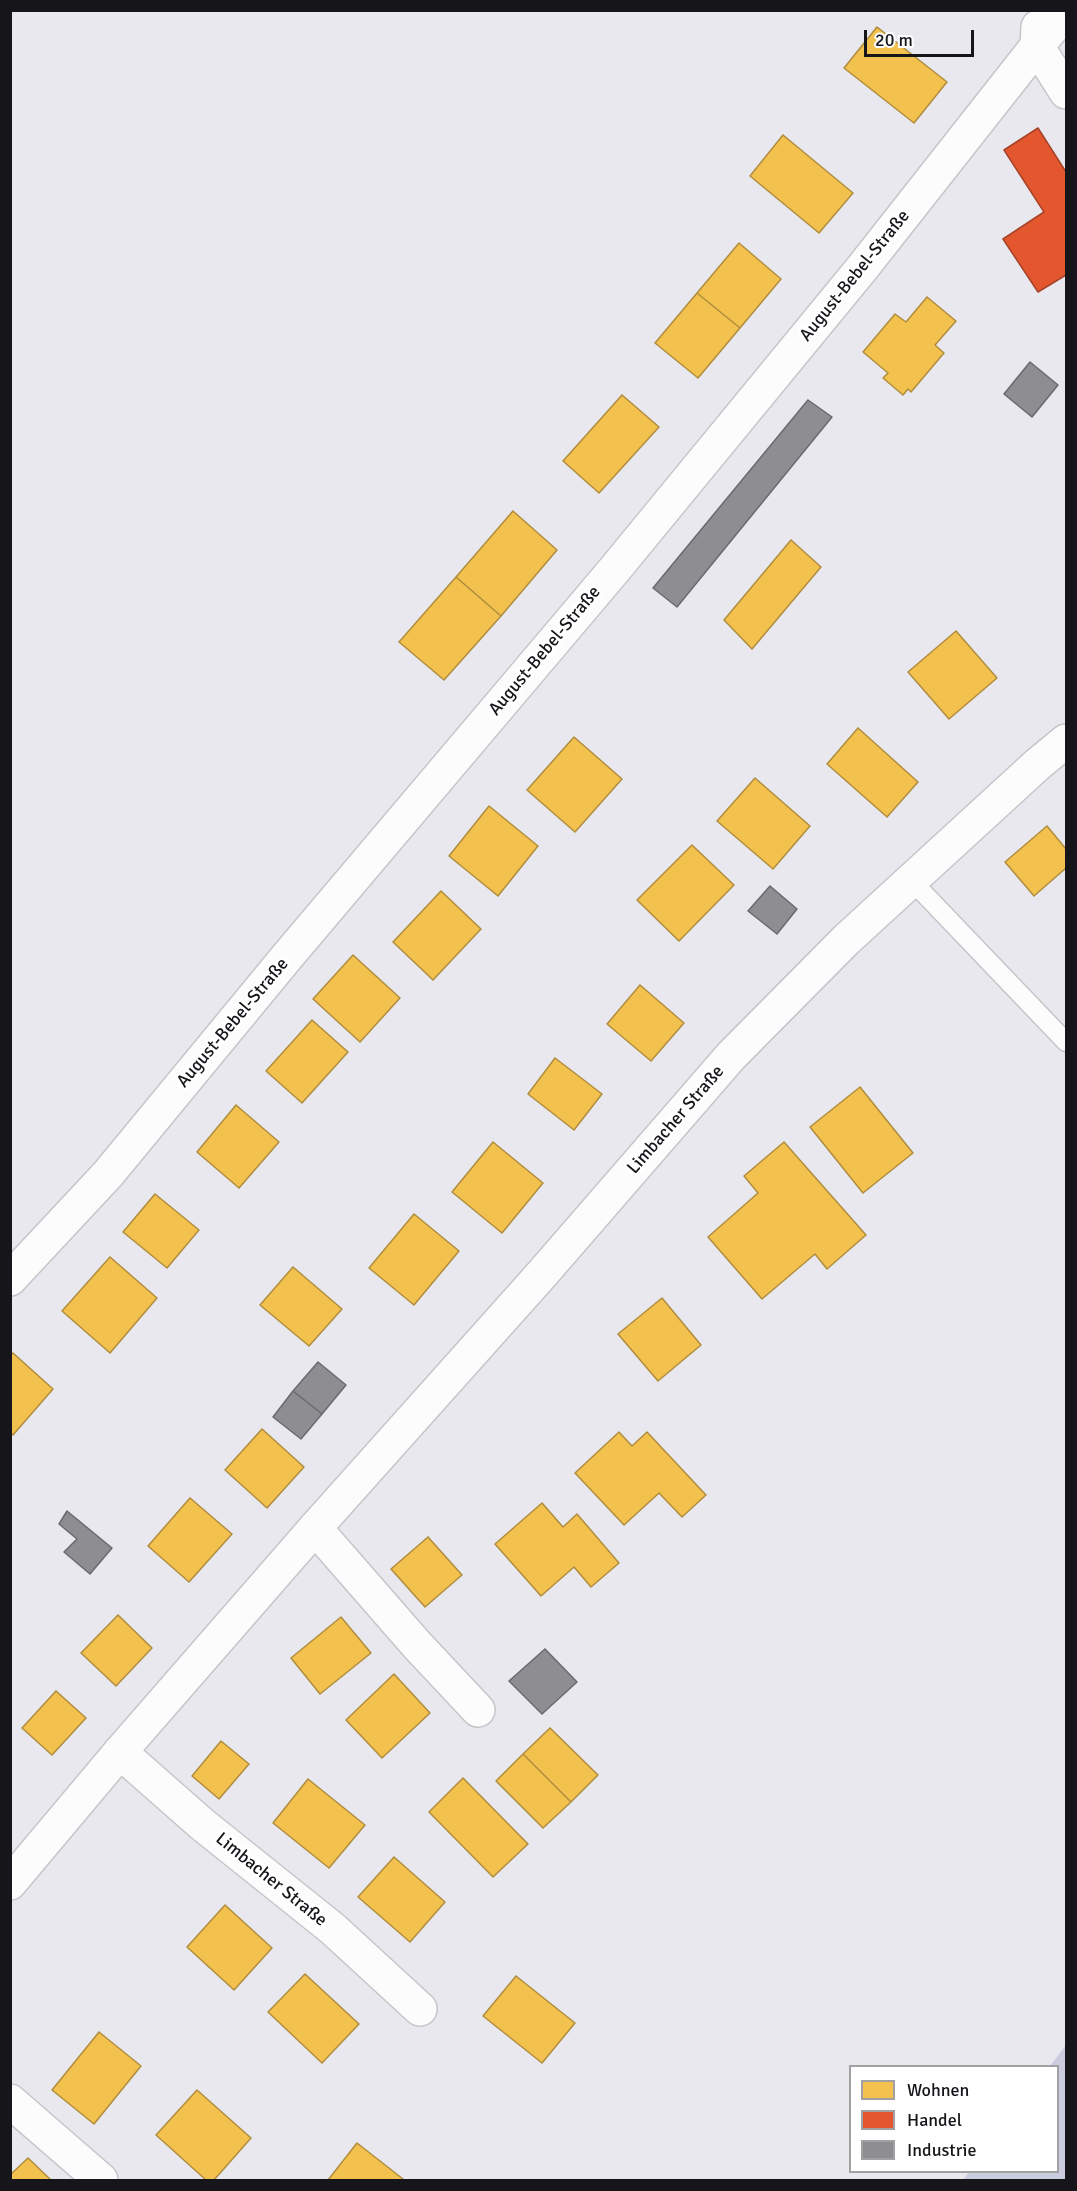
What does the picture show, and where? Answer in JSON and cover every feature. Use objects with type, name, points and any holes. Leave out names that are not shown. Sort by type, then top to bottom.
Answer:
[{"type":"street","points":[[1038,10],[1037,46],[1066,92]]},
{"type":"street","name":"August-Bebel-Straße","points":[[10,1279],[108,1174],[294,949],[615,569],[863,267],[1066,12]]},
{"type":"street","name":"Limbacher Straße","points":[[10,1883],[120,1752],[315,1528],[542,1274],[731,1056],[846,940],[1066,741]]},
{"type":"street","points":[[315,1528],[477,1710]]},
{"type":"street","name":"Limbacher Straße","points":[[120,1752],[203,1825],[333,1929],[420,2009]]},
{"type":"street","points":[[10,2101],[101,2181]]},
{"type":"lane","points":[[911,880],[1066,1042]]},
{"type":"shaded area","points":[[1066,2045],[1066,2180],[963,2180],[968,2173],[1059,2173],[1059,2065],[1051,2065]]},
{"type":"building: Wohnen","points":[[877,27],[947,82],[914,123],[844,68]]},
{"type":"building: Wohnen","points":[[783,135],[853,193],[819,233],[750,176]]},
{"type":"building: Wohnen","points":[[739,243],[781,279],[740,328],[697,293]]},
{"type":"building: Wohnen","points":[[697,293],[740,328],[698,378],[655,343]]},
{"type":"building: Wohnen","points":[[927,297],[956,321],[935,345],[944,353],[911,392],[908,389],[903,395],[883,378],[888,373],[863,352],[895,314],[906,322]]},
{"type":"building: Wohnen","points":[[622,395],[659,427],[599,493],[563,461]]},
{"type":"building: Wohnen","points":[[513,511],[557,550],[501,616],[456,577]]},
{"type":"building: Wohnen","points":[[791,540],[821,567],[752,649],[724,620]]},
{"type":"building: Wohnen","points":[[456,577],[501,616],[444,680],[399,642]]},
{"type":"building: Wohnen","points":[[956,631],[997,678],[949,719],[908,672]]},
{"type":"building: Wohnen","points":[[858,728],[918,782],[887,817],[827,764]]},
{"type":"building: Wohnen","points":[[574,737],[622,779],[575,832],[527,790]]},
{"type":"building: Wohnen","points":[[755,778],[810,826],[773,869],[717,821]]},
{"type":"building: Wohnen","points":[[489,806],[538,846],[498,896],[449,856]]},
{"type":"building: Wohnen","points":[[1047,826],[1066,849],[1066,868],[1034,896],[1005,862]]},
{"type":"building: Wohnen","points":[[692,845],[734,885],[679,941],[637,900]]},
{"type":"building: Wohnen","points":[[441,891],[481,929],[433,980],[393,942]]},
{"type":"building: Wohnen","points":[[353,955],[400,998],[360,1042],[313,999]]},
{"type":"building: Wohnen","points":[[640,985],[684,1023],[651,1061],[607,1024]]},
{"type":"building: Wohnen","points":[[312,1020],[348,1052],[302,1103],[266,1071]]},
{"type":"building: Wohnen","points":[[555,1058],[602,1094],[574,1130],[528,1094]]},
{"type":"building: Wohnen","points":[[860,1087],[913,1153],[863,1193],[810,1127]]},
{"type":"building: Wohnen","points":[[236,1105],[279,1142],[239,1188],[197,1152]]},
{"type":"building: Wohnen","points":[[493,1142],[543,1183],[502,1233],[452,1192]]},
{"type":"building: Wohnen","points":[[784,1142],[866,1235],[827,1269],[815,1254],[762,1299],[708,1237],[758,1193],[744,1176]]},
{"type":"building: Wohnen","points":[[155,1194],[199,1230],[167,1268],[123,1232]]},
{"type":"building: Wohnen","points":[[414,1214],[459,1251],[414,1305],[369,1268]]},
{"type":"building: Wohnen","points":[[110,1257],[157,1298],[110,1353],[62,1311]]},
{"type":"building: Wohnen","points":[[293,1267],[342,1309],[309,1346],[260,1305]]},
{"type":"building: Wohnen","points":[[662,1298],[701,1345],[658,1381],[618,1334]]},
{"type":"building: Wohnen","points":[[13,1353],[53,1389],[13,1435],[10,1432],[10,1356]]},
{"type":"building: Wohnen","points":[[262,1429],[304,1467],[267,1508],[225,1470]]},
{"type":"building: Wohnen","points":[[619,1432],[632,1446],[647,1432],[706,1495],[682,1517],[659,1493],[624,1525],[575,1473]]},
{"type":"building: Wohnen","points":[[190,1498],[232,1534],[189,1582],[148,1546]]},
{"type":"building: Wohnen","points":[[542,1503],[563,1527],[577,1514],[619,1563],[591,1587],[574,1567],[541,1596],[495,1544]]},
{"type":"building: Wohnen","points":[[428,1537],[462,1575],[425,1607],[391,1569]]},
{"type":"building: Wohnen","points":[[118,1615],[152,1648],[116,1686],[81,1653]]},
{"type":"building: Wohnen","points":[[341,1617],[371,1653],[320,1694],[291,1658]]},
{"type":"building: Wohnen","points":[[394,1674],[430,1713],[382,1758],[346,1720]]},
{"type":"building: Wohnen","points":[[56,1691],[86,1718],[52,1755],[22,1728]]},
{"type":"building: Wohnen","points":[[550,1728],[598,1775],[571,1802],[523,1754]]},
{"type":"building: Wohnen","points":[[221,1741],[249,1764],[219,1799],[192,1776]]},
{"type":"building: Wohnen","points":[[523,1754],[571,1802],[543,1828],[496,1781]]},
{"type":"building: Wohnen","points":[[463,1778],[528,1844],[493,1877],[429,1812]]},
{"type":"building: Wohnen","points":[[308,1779],[365,1825],[329,1868],[273,1823]]},
{"type":"building: Wohnen","points":[[394,1857],[445,1902],[410,1942],[358,1897]]},
{"type":"building: Wohnen","points":[[225,1905],[272,1948],[234,1990],[187,1947]]},
{"type":"building: Wohnen","points":[[305,1974],[359,2024],[322,2063],[268,2012]]},
{"type":"building: Wohnen","points":[[516,1976],[575,2023],[542,2063],[483,2016]]},
{"type":"building: Wohnen","points":[[99,2032],[141,2066],[94,2124],[52,2090]]},
{"type":"building: Wohnen","points":[[197,2090],[251,2138],[214,2180],[206,2180],[156,2135]]},
{"type":"building: Wohnen","points":[[357,2143],[403,2179],[328,2180]]},
{"type":"building: Wohnen","points":[[28,2158],[51,2180],[10,2180],[10,2175]]},
{"type":"building: Handel","points":[[1038,128],[1066,172],[1066,275],[1038,292],[1003,239],[1044,212],[1004,150]]},
{"type":"building: Industrie","points":[[1030,362],[1058,385],[1032,417],[1004,394]]},
{"type":"building: Industrie","points":[[808,400],[832,417],[677,607],[653,588]]},
{"type":"building: Industrie","points":[[770,886],[797,909],[777,934],[748,911]]},
{"type":"building: Industrie","points":[[318,1362],[346,1385],[322,1414],[293,1391]]},
{"type":"building: Industrie","points":[[293,1391],[322,1414],[301,1439],[273,1417]]},
{"type":"building: Industrie","points":[[67,1511],[112,1548],[90,1574],[64,1552],[77,1539],[59,1524]]},
{"type":"building: Industrie","points":[[545,1649],[577,1682],[542,1714],[509,1681]]}]
